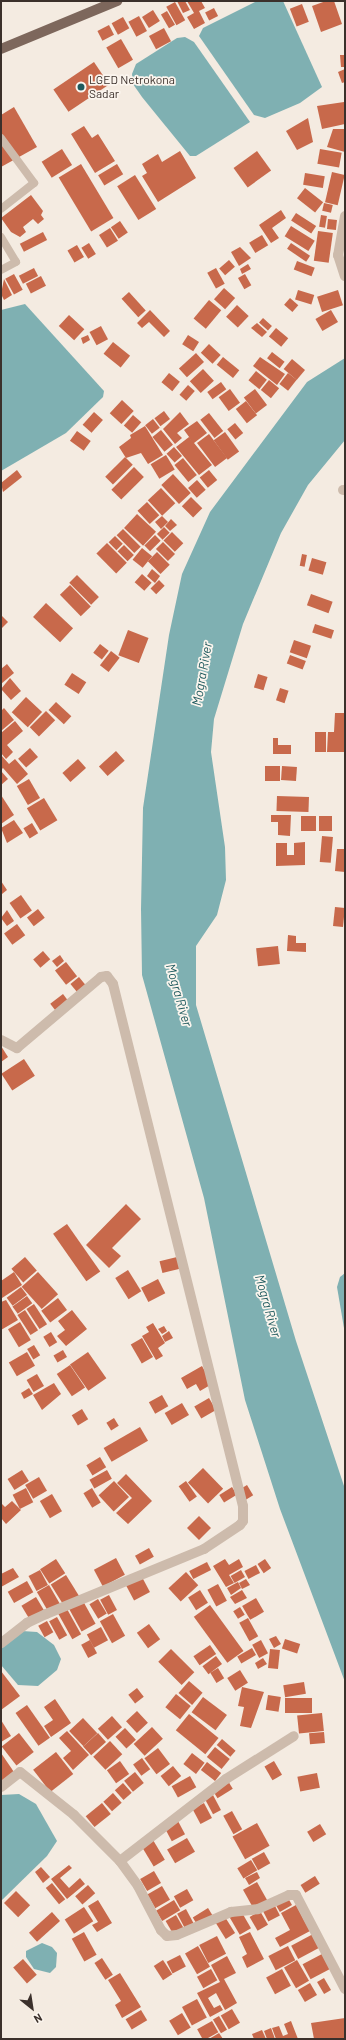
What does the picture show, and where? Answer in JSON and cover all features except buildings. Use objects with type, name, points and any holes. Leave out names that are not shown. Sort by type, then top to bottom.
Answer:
[{"type":"main road","points":[[1,49],[117,1]]},
{"type":"street","points":[[345,216],[338,256],[345,276]]},
{"type":"street","points":[[1,1040],[16,1048],[100,977],[107,976],[113,984],[223,1419],[243,1506],[243,1521],[229,1534],[204,1549],[46,1614],[27,1623],[1,1643]]},
{"type":"street","points":[[120,1861],[226,1779],[294,1736]]},
{"type":"street","points":[[1,1787],[20,1772],[74,1815],[120,1861],[167,1936],[177,1935],[231,1912],[258,1908],[289,1895],[296,1895],[345,1989]]},
{"type":"lane","points":[[1,138],[34,183],[1,209]]},
{"type":"lane","points":[[1,237],[16,262],[1,270]]},
{"type":"water","points":[[257,1],[283,1],[322,87],[300,103],[265,118],[254,115],[199,36],[203,28]]},
{"type":"water","points":[[185,37],[194,42],[250,122],[196,156],[190,156],[142,97],[133,84],[132,74],[136,64],[177,38]]},
{"type":"water","points":[[25,304],[104,391],[103,397],[66,433],[1,471],[1,310]]},
{"type":"water","name":"Mogra River","points":[[345,358],[345,440],[308,485],[281,533],[243,624],[214,719],[211,752],[225,847],[226,880],[217,915],[196,946],[196,1005],[296,1341],[345,1489],[345,1682],[280,1509],[245,1400],[204,1198],[142,975],[141,909],[143,808],[169,635],[182,574],[210,512],[307,382]]},
{"type":"water","points":[[345,1273],[345,1334],[337,1287],[340,1277]]},
{"type":"water","points":[[22,1631],[37,1632],[54,1645],[61,1659],[57,1670],[38,1686],[18,1685],[1,1665],[1,1648]]},
{"type":"water","points":[[19,1794],[36,1804],[57,1841],[47,1856],[1,1901],[1,1795]]},
{"type":"water","points":[[42,1943],[52,1947],[57,1953],[56,1967],[50,1973],[34,1969],[26,1957],[26,1951]]},
{"type":"place","name":"LGED Netrokona Sadar","points":[[81,87]]}]
